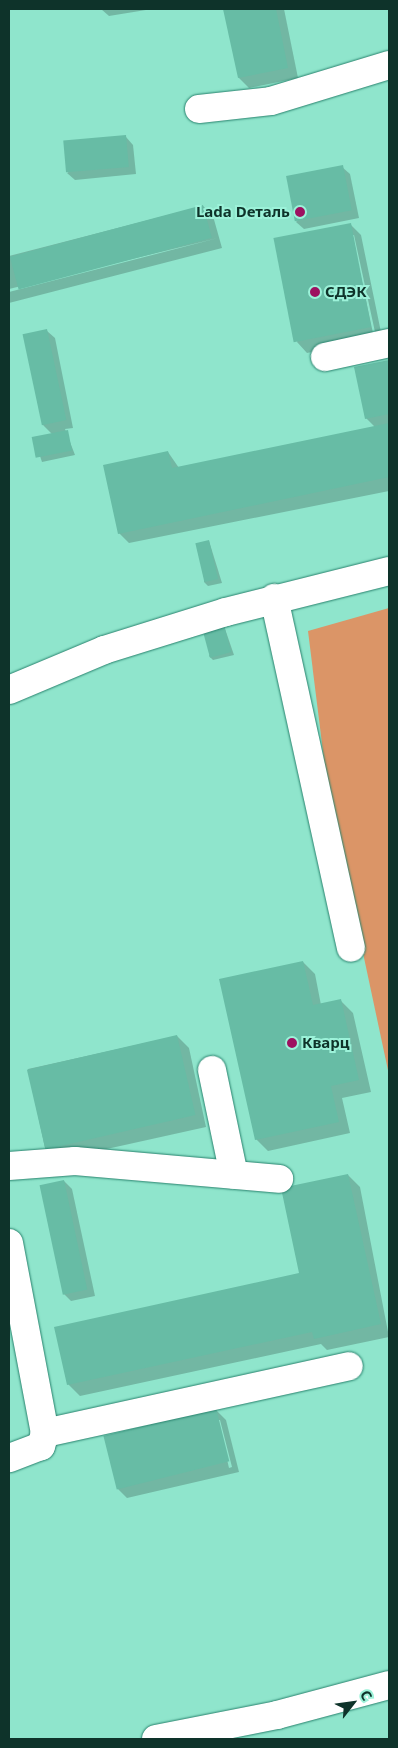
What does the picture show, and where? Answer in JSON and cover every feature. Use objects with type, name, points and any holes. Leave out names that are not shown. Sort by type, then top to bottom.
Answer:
[{"type":"street","points":[[199,109],[272,101],[389,65]]},
{"type":"street","points":[[325,357],[389,343]]},
{"type":"street","points":[[9,690],[104,650],[274,598],[389,571]]},
{"type":"street","points":[[274,598],[351,948]]},
{"type":"street","points":[[212,1070],[234,1175]]},
{"type":"street","points":[[9,1166],[75,1161],[279,1179]]},
{"type":"street","points":[[9,1244],[45,1433],[41,1446],[9,1458]]},
{"type":"street","points":[[45,1433],[349,1366]]},
{"type":"street","points":[[156,1739],[277,1715],[389,1685]]},
{"type":"shaded area","points":[[389,608],[389,1075],[327,784],[308,631]]},
{"type":"building","points":[[223,9],[276,9],[288,68],[238,78]]},
{"type":"building","points":[[126,135],[129,167],[66,172],[63,140]]},
{"type":"building","points":[[343,165],[352,210],[295,221],[286,176]]},
{"type":"building","points":[[203,205],[212,238],[19,290],[10,257]]},
{"type":"building","points":[[351,223],[371,327],[294,342],[273,238]]},
{"type":"building","points":[[47,329],[66,420],[42,425],[23,334]]},
{"type":"building","points":[[389,360],[389,414],[365,419],[354,367]]},
{"type":"building","points":[[389,423],[389,477],[118,534],[103,465],[168,451],[172,468]]},
{"type":"building","points":[[68,430],[72,451],[36,458],[32,437]]},
{"type":"building","points":[[209,540],[218,579],[204,582],[195,543]]},
{"type":"building","points":[[224,625],[231,652],[210,658],[203,631]]},
{"type":"building","name":"Кварц","points":[[303,961],[313,1005],[341,999],[359,1080],[331,1086],[339,1122],[255,1140],[219,979]]},
{"type":"building","points":[[177,1035],[195,1115],[45,1150],[27,1070]]},
{"type":"building","points":[[348,1174],[381,1324],[314,1339],[312,1332],[67,1385],[54,1327],[299,1273],[281,1188]]},
{"type":"building","points":[[64,1180],[87,1290],[63,1295],[40,1185]]},
{"type":"building","points":[[216,1408],[229,1461],[117,1489],[103,1436]]},
{"type":"place","name":"Lada Dеталь","points":[[300,212]]},
{"type":"place","name":"СДЭК","points":[[315,292]]},
{"type":"place","name":"Кварц","points":[[292,1043]]}]
